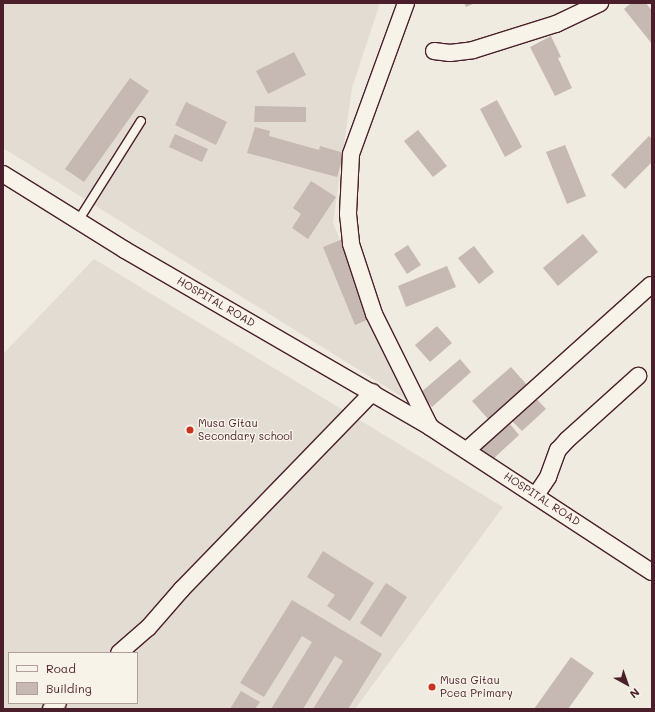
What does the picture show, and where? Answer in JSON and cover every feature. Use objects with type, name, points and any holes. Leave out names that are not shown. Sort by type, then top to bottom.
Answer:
[{"type":"street","points":[[406,3],[351,154],[348,214],[357,267],[374,314],[430,427]]},
{"type":"street","points":[[434,51],[450,53],[473,50],[556,24],[600,3]]},
{"type":"street","name":"HOSPITAL ROAD","points":[[3,174],[78,221],[373,392],[467,450],[652,572]]},
{"type":"street","points":[[467,450],[651,285]]},
{"type":"street","points":[[536,495],[548,477],[558,450],[567,440],[638,376]]},
{"type":"street","points":[[120,652],[148,628],[192,578],[373,392]]},
{"type":"lane","points":[[78,221],[141,121]]},
{"type":"shaded area","points":[[3,3],[380,3],[352,88],[333,223],[407,400],[3,148]]},
{"type":"shaded area","name":"Musa Gitau Secondary school","points":[[94,259],[503,507],[355,709],[3,709],[3,354]]},
{"type":"building","points":[[464,3],[475,3],[466,7]]},
{"type":"building","points":[[631,3],[646,3],[652,11],[652,44],[624,9]]},
{"type":"building","points":[[551,36],[561,57],[558,58],[572,88],[555,96],[530,47]]},
{"type":"building","points":[[294,52],[306,75],[268,94],[256,71]]},
{"type":"building","points":[[130,78],[149,91],[84,182],[65,169]]},
{"type":"building","points":[[497,100],[522,147],[505,157],[480,109]]},
{"type":"building","points":[[186,102],[227,122],[216,145],[175,125]]},
{"type":"building","points":[[255,106],[306,107],[306,122],[254,122]]},
{"type":"building","points":[[255,127],[270,131],[269,136],[319,150],[320,146],[344,153],[337,177],[247,153]]},
{"type":"building","points":[[418,130],[447,166],[433,177],[404,141]]},
{"type":"building","points":[[175,134],[208,149],[202,162],[169,147]]},
{"type":"building","points":[[649,136],[652,139],[652,162],[625,189],[611,175]]},
{"type":"building","points":[[565,145],[586,196],[567,204],[546,152]]},
{"type":"building","points":[[311,181],[336,197],[308,239],[292,228],[301,214],[293,208]]},
{"type":"building","points":[[583,234],[598,252],[558,286],[543,268]]},
{"type":"building","points":[[343,239],[374,317],[355,325],[323,247]]},
{"type":"building","points":[[408,245],[421,265],[407,274],[394,254]]},
{"type":"building","points":[[474,246],[494,272],[479,284],[458,258]]},
{"type":"building","points":[[447,266],[456,287],[406,307],[398,286]]},
{"type":"building","points":[[437,326],[452,343],[430,362],[415,345]]},
{"type":"building","points":[[460,359],[471,372],[432,407],[420,393]]},
{"type":"building","points":[[511,367],[527,385],[488,419],[472,401]]},
{"type":"building","points":[[532,394],[546,409],[522,431],[508,417]]},
{"type":"building","points":[[506,419],[519,435],[491,461],[477,445]]},
{"type":"building","points":[[323,551],[374,583],[350,621],[327,606],[335,595],[307,577]]},
{"type":"building","points":[[386,583],[407,597],[381,637],[360,623]]},
{"type":"building","points":[[292,600],[382,654],[348,709],[313,709],[343,661],[335,656],[303,709],[271,709],[312,642],[302,636],[264,697],[240,683]]},
{"type":"building","points":[[571,657],[594,673],[568,709],[534,709]]},
{"type":"building","points":[[241,691],[260,702],[255,709],[230,709]]},
{"type":"place","name":"Musa Gitau Secondary school","points":[[190,430]]},
{"type":"place","name":"Musa Gitau Pcea Primary","points":[[432,687]]}]
